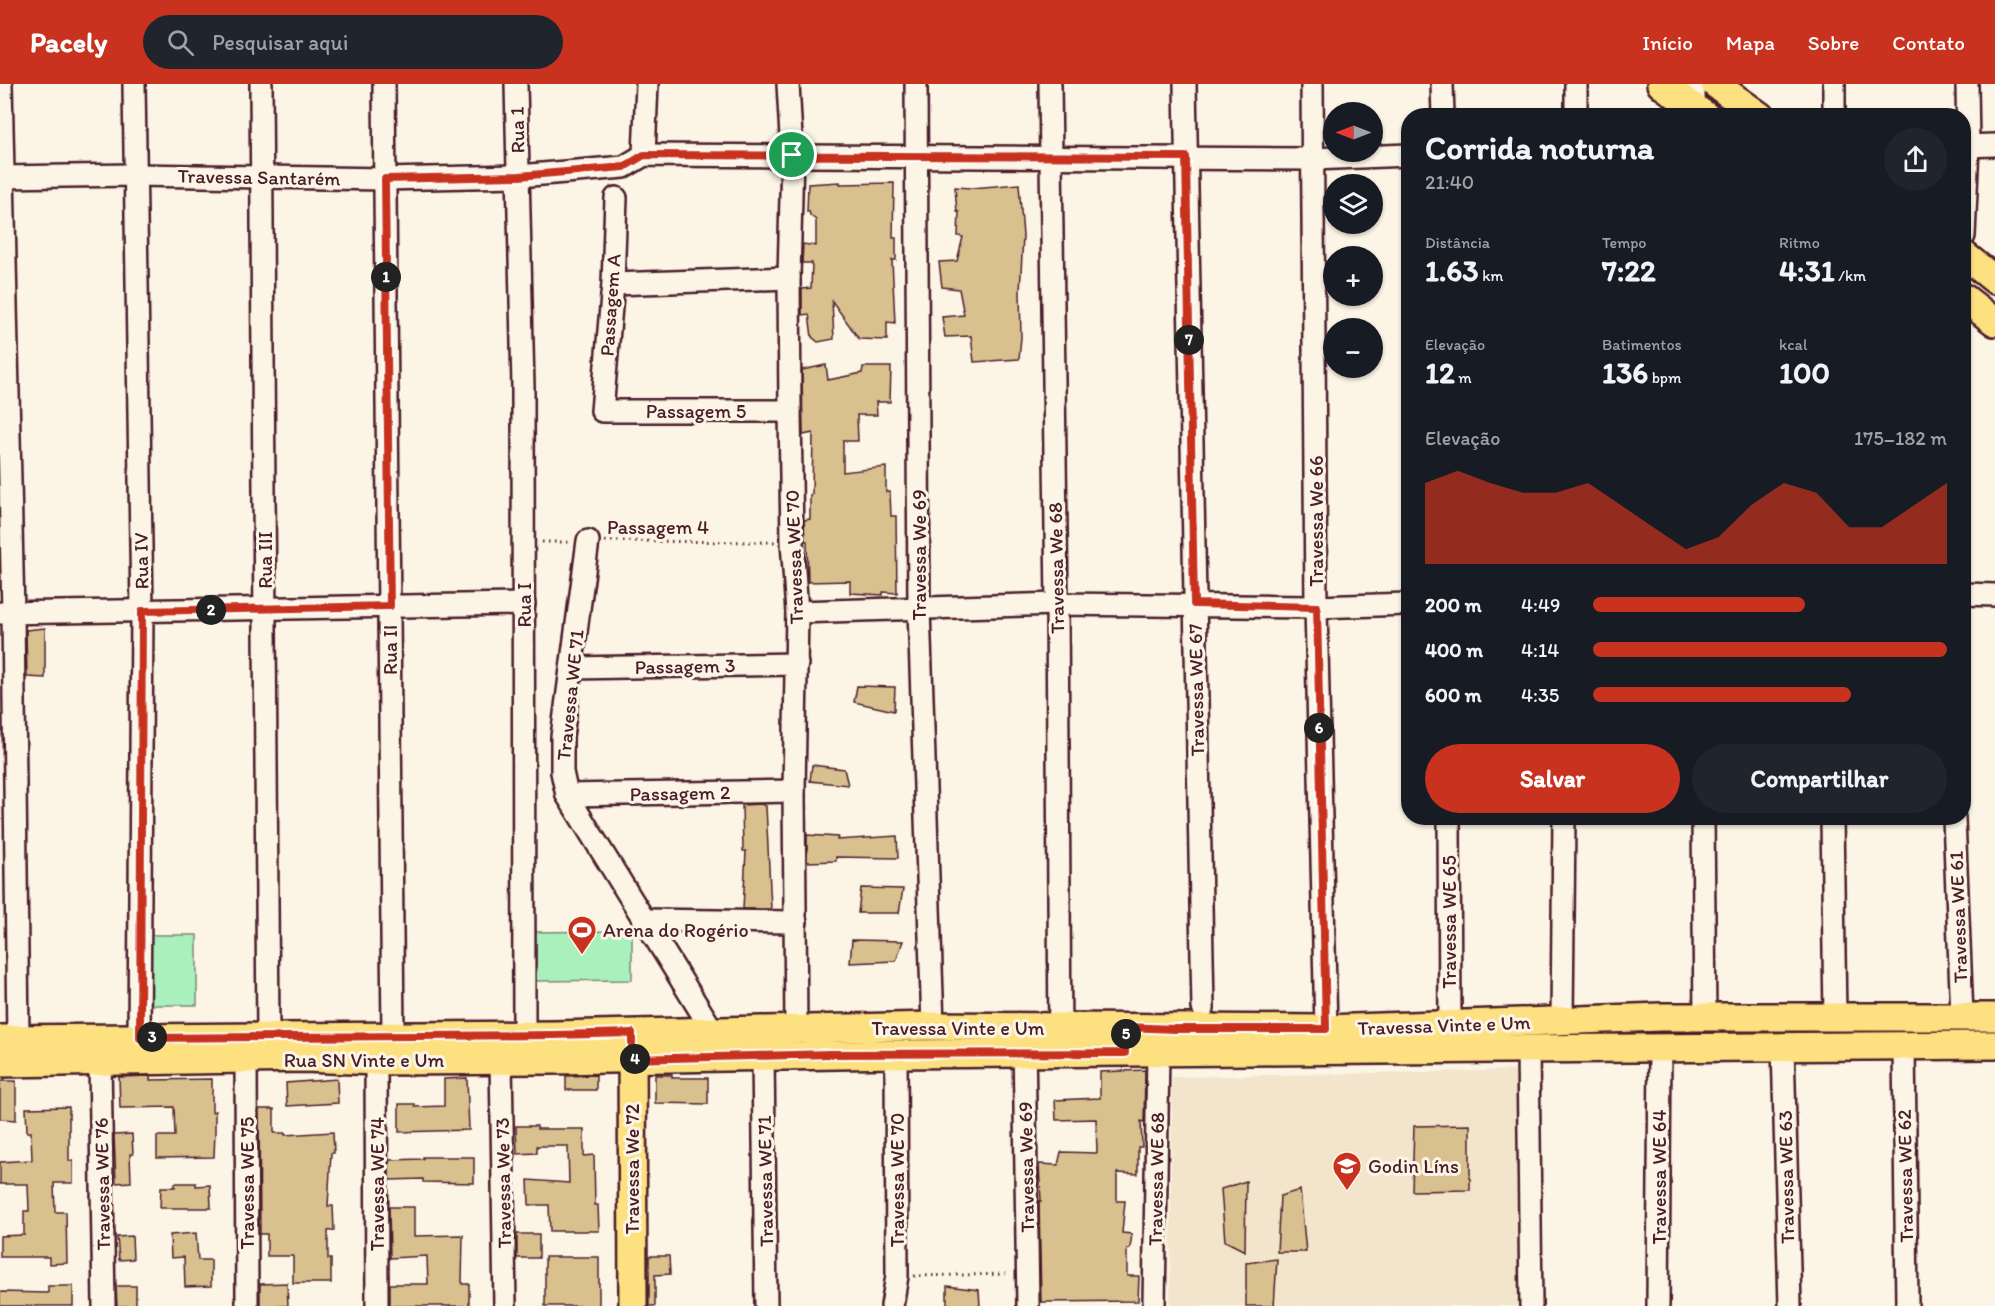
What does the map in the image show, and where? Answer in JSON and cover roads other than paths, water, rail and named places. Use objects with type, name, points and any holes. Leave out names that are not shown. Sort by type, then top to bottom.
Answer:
[{"type":"main road","points":[[1662,84],[1698,102]]},
{"type":"main road","points":[[1715,84],[1749,108]]},
{"type":"main road","points":[[1971,261],[1995,280]]},
{"type":"main road","points":[[1971,303],[1995,322]]},
{"type":"main road","name":"Travessa Vinte e Um","points":[[727,1056],[896,1054],[971,1040],[1125,1040],[1175,1029],[1326,1029],[1705,1017],[1995,1017]]},
{"type":"main road","name":"Travessa Vinte e Um","points":[[714,1032],[933,1026],[971,1040]]},
{"type":"main road","name":"Rua SN Vinte e Um","points":[[0,1063],[304,1059],[501,1060],[632,1046],[714,1032]]},
{"type":"main road","name":"Rua SN Vinte e Um","points":[[9,1039],[524,1034],[727,1056]]},
{"type":"main road","name":"Travessa Vinte e Um","points":[[1125,1040],[1158,1052],[1995,1045]]},
{"type":"main road","name":"Travessa We 72","points":[[632,1046],[633,1306]]},
{"type":"street","points":[[1,84],[9,1039]]},
{"type":"street","name":"Rua IV","points":[[134,84],[142,611],[140,1038]]},
{"type":"street","name":"Rua III","points":[[261,84],[268,1036]]},
{"type":"street","name":"Rua II","points":[[384,84],[393,1036]]},
{"type":"street","name":"Rua 1","points":[[516,84],[519,176]]},
{"type":"street","points":[[647,84],[644,155],[1313,159],[1401,155]]},
{"type":"street","name":"Travessa WE 70","points":[[788,84],[792,155],[789,278],[792,542],[797,612],[794,791],[796,1030]]},
{"type":"street","name":"Travessa We 69","points":[[916,84],[919,609],[933,1026]]},
{"type":"street","name":"Travessa We 68","points":[[1050,84],[1060,1039]]},
{"type":"street","name":"Travessa WE 67","points":[[1185,84],[1203,1008]]},
{"type":"street","name":"Travessa We 66","points":[[1312,84],[1317,607],[1326,1029]]},
{"type":"street","points":[[1442,84],[1443,108]]},
{"type":"street","points":[[1576,84],[1576,108]]},
{"type":"street","points":[[1834,84],[1834,108]]},
{"type":"street","points":[[1967,84],[1967,108]]},
{"type":"street","points":[[1971,146],[1995,145]]},
{"type":"street","name":"Travessa Santarém","points":[[1,177],[134,175],[385,179],[519,176],[624,167],[644,155]]},
{"type":"street","name":"Rua I","points":[[519,176],[524,543],[524,1034]]},
{"type":"street","name":"Passagem A","points":[[602,411],[613,284],[616,198]]},
{"type":"street","points":[[613,284],[789,278]]},
{"type":"street","name":"Passagem 5","points":[[602,411],[790,411]]},
{"type":"street","name":"Travessa WE 71","points":[[588,541],[561,755],[567,795],[727,1056]]},
{"type":"street","points":[[1971,594],[1995,595]]},
{"type":"street","points":[[7,613],[524,604]]},
{"type":"street","points":[[797,612],[1057,604],[1317,607],[1401,604]]},
{"type":"street","name":"Passagem 3","points":[[572,668],[797,664]]},
{"type":"street","name":"Passagem 2","points":[[567,795],[794,791]]},
{"type":"street","name":"Travessa WE 65","points":[[1449,825],[1449,1026]]},
{"type":"street","points":[[1562,1020],[1564,825]]},
{"type":"street","points":[[1703,825],[1705,1017]]},
{"type":"street","points":[[1832,825],[1835,1017]]},
{"type":"street","name":"Travessa WE 61","points":[[1954,825],[1962,1016]]},
{"type":"street","points":[[645,920],[796,922]]},
{"type":"street","name":"Travessa We 69","points":[[1024,1041],[1028,1306]]},
{"type":"street","name":"Travessa WE 62","points":[[1904,1045],[1907,1306]]},
{"type":"street","name":"Travessa WE 63","points":[[1783,1047],[1790,1306]]},
{"type":"street","name":"Travessa WE 64","points":[[1658,1306],[1660,1048]]},
{"type":"street","points":[[1528,1049],[1531,1306]]},
{"type":"street","name":"Travessa WE 68","points":[[1154,1306],[1158,1052]]},
{"type":"street","name":"Travessa WE 70","points":[[892,1306],[897,1276],[896,1054]]},
{"type":"street","name":"Travessa WE 71","points":[[763,1055],[766,1306]]},
{"type":"street","name":"Travessa WE 75","points":[[246,1060],[247,1306]]},
{"type":"street","name":"Travessa We 73","points":[[501,1060],[505,1306]]},
{"type":"street","name":"Travessa WE 74","points":[[376,1061],[377,1306]]},
{"type":"street","name":"Travessa WE 76","points":[[100,1062],[104,1306]]},
{"type":"place","name":"Arena do Rogério","points":[[582,956]]},
{"type":"place","name":"Godin Líns","points":[[1347,1192]]}]
